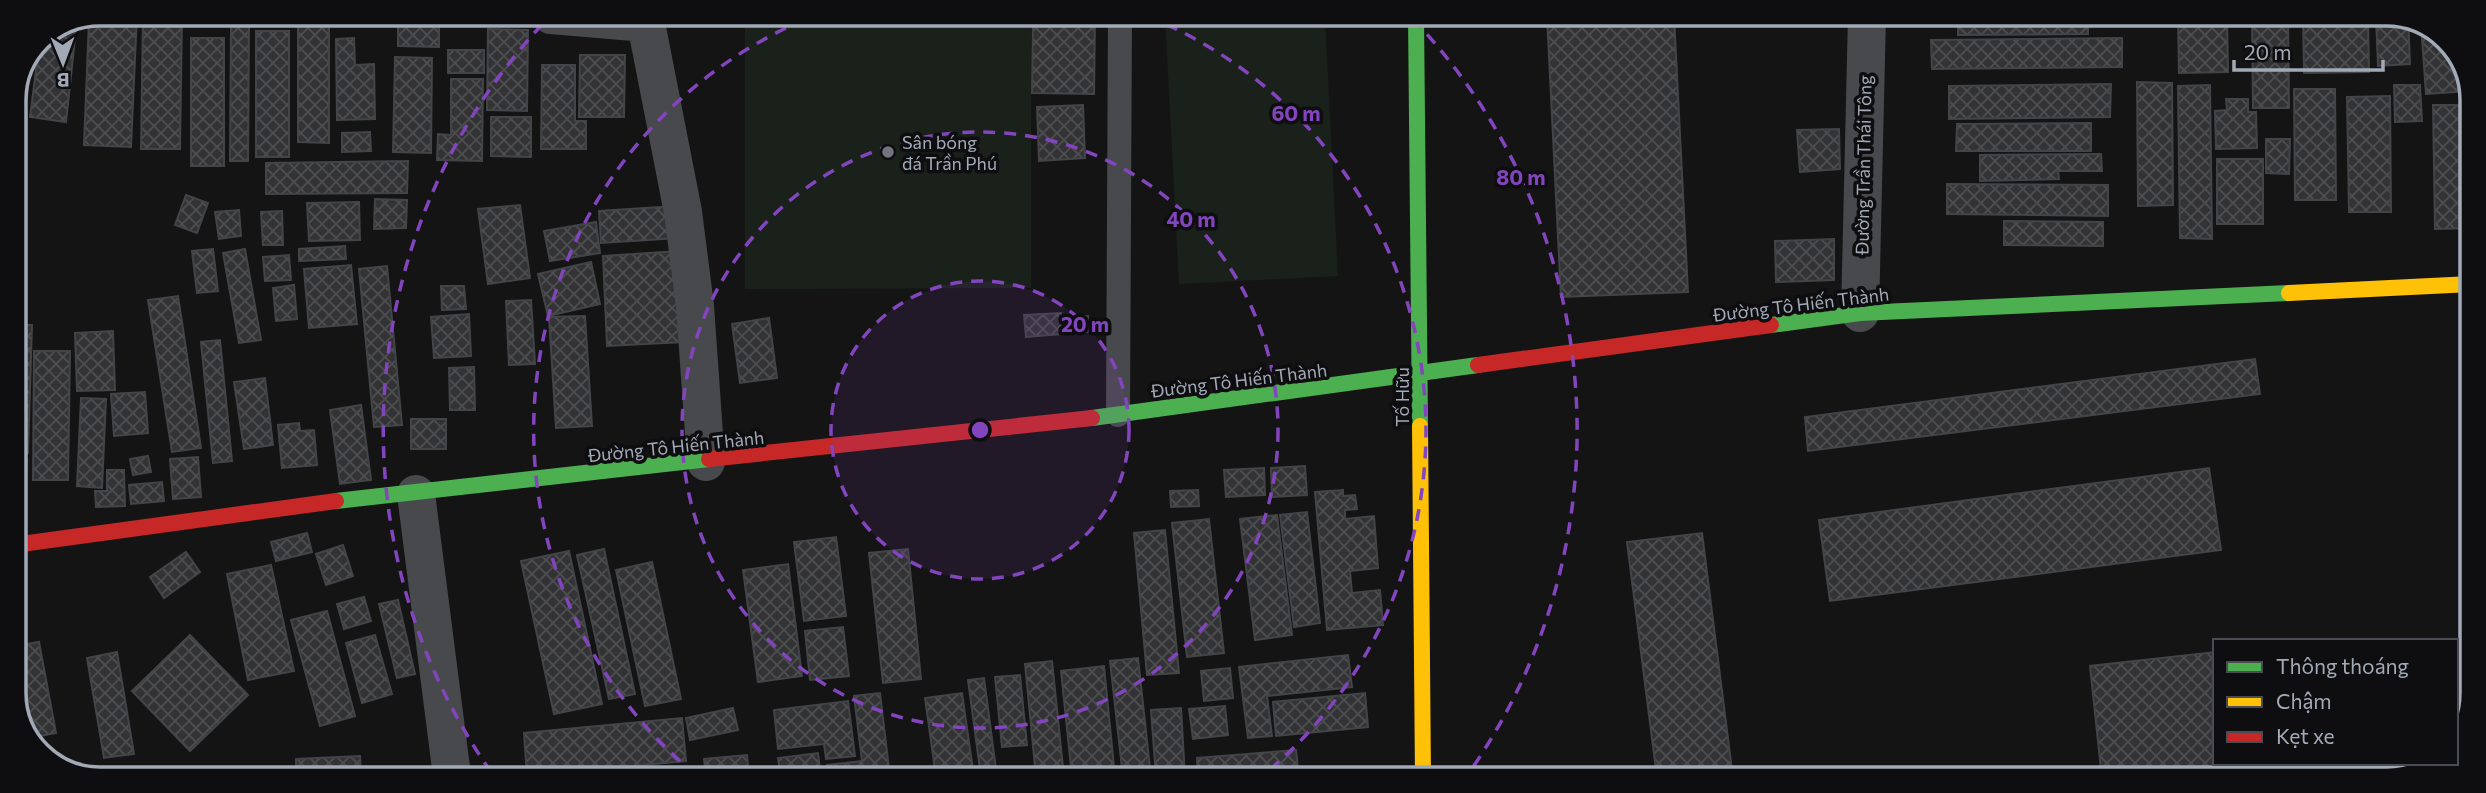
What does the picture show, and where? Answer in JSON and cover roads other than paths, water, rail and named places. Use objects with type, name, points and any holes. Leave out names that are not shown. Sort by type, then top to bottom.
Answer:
[{"type":"street","points":[[647,26],[683,212],[695,306],[706,462]]},
{"type":"street","name":"Tố Hữu","points":[[1416,26],[1422,375],[1423,767]]},
{"type":"street","name":"Đường Trần Thái Tông","points":[[1860,313],[1867,26]]},
{"type":"street","name":"Đường Tô Hiến Thành","points":[[26,543],[357,498],[416,494],[1118,415],[1860,313],[2460,285]]},
{"type":"street","points":[[416,494],[451,767]]},
{"type":"lane","points":[[1118,415],[1120,26]]},
{"type":"place","name":"Sân bóng đá Trần Phú","points":[[888,152]]}]
